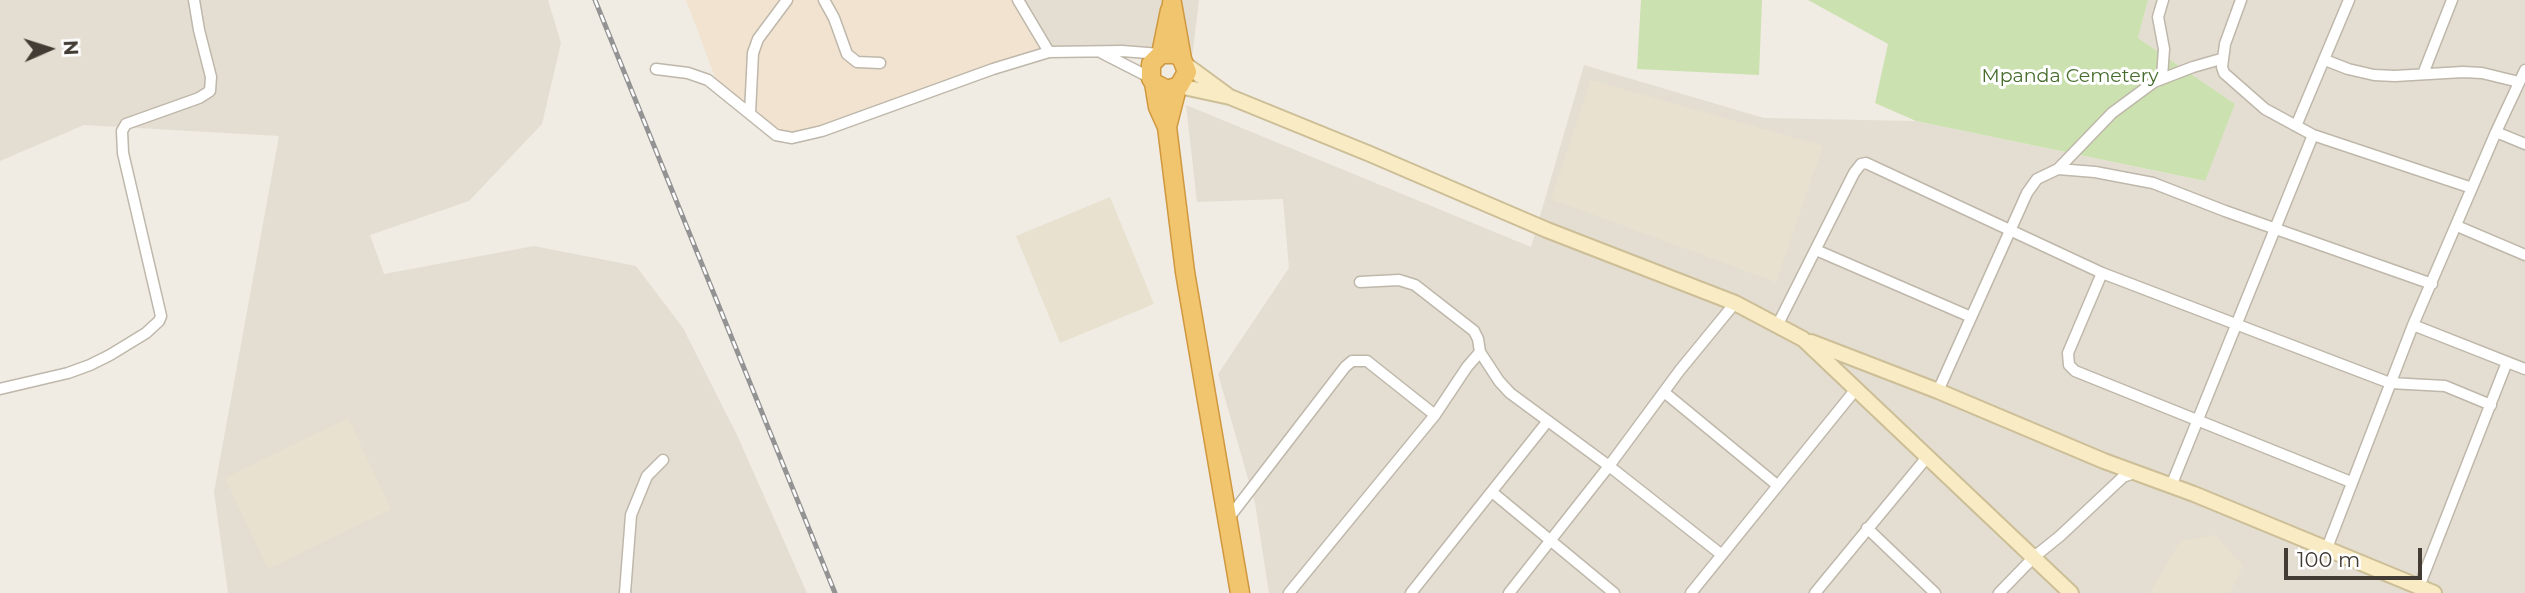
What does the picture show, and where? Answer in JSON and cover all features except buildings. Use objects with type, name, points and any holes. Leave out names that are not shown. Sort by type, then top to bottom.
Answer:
[{"type":"highway","points":[[1172,2],[1161,54],[1151,64],[1152,81],[1158,107],[1167,127],[1185,272],[1240,593]]},
{"type":"highway","points":[[1167,127],[1178,87],[1185,80],[1172,2]]},
{"type":"highway","points":[[1161,54],[1176,54],[1184,62]]},
{"type":"highway","points":[[1152,81],[1167,90],[1178,87]]},
{"type":"street","points":[[0,389],[90,365],[146,333],[159,321],[161,316],[123,153],[122,131],[125,124],[199,98],[210,91],[211,77],[194,0]]},
{"type":"street","points":[[750,113],[752,53],[758,39],[787,0]]},
{"type":"street","points":[[824,0],[834,18],[847,54],[858,62],[880,63]]},
{"type":"street","points":[[1018,0],[1049,52]]},
{"type":"street","points":[[2162,78],[2164,49],[2158,18],[2163,0]]},
{"type":"street","points":[[2241,0],[2221,59],[2224,73],[2265,109],[2313,135],[2472,188]]},
{"type":"street","points":[[2295,126],[2349,0]]},
{"type":"street","points":[[2423,74],[2452,0]]},
{"type":"street","points":[[656,69],[688,73],[708,80],[776,135],[792,138],[822,131],[993,69],[1049,52],[1122,51],[1161,54]]},
{"type":"street","points":[[1102,52],[1152,81]]},
{"type":"street","points":[[1938,390],[2027,193],[2036,179],[2058,169],[2112,113],[2162,78],[2221,59]]},
{"type":"street","points":[[2325,60],[2374,75],[2463,72],[2519,82]]},
{"type":"street","points":[[1184,62],[1230,97]]},
{"type":"street","points":[[2326,548],[2413,325],[2525,69]]},
{"type":"street","points":[[1178,87],[1230,97],[1547,230],[1735,303],[1803,339],[1938,390],[2434,593]]},
{"type":"street","points":[[2496,132],[2525,144]]},
{"type":"street","points":[[2171,486],[2313,135]]},
{"type":"street","points":[[1777,326],[1854,173],[1861,164],[1866,163],[2102,273],[2390,383],[2445,386],[2491,405]]},
{"type":"street","points":[[2058,169],[2095,172],[2153,183],[2432,284]]},
{"type":"street","points":[[2457,226],[2525,255]]},
{"type":"street","points":[[1816,250],[1971,317]]},
{"type":"street","points":[[2102,273],[2068,353],[2069,365],[2075,371],[2351,482]]},
{"type":"street","points":[[1360,282],[1399,280],[1415,285],[1474,331],[1480,352],[1494,376],[1510,393],[1609,466],[1722,555]]},
{"type":"street","points":[[1509,593],[1680,370],[1735,303]]},
{"type":"street","points":[[2413,325],[2525,369]]},
{"type":"street","points":[[1803,339],[2071,593]]},
{"type":"street","points":[[1289,593],[1435,415],[1480,352]]},
{"type":"street","points":[[1228,520],[1352,361],[1367,361],[1435,415]]},
{"type":"street","points":[[2419,587],[2507,362]]},
{"type":"street","points":[[1691,593],[1856,389]]},
{"type":"street","points":[[1664,393],[1777,485]]},
{"type":"street","points":[[1411,593],[1547,422]]},
{"type":"street","points":[[1815,593],[1928,456]]},
{"type":"street","points":[[625,593],[631,515],[646,476],[663,460]]},
{"type":"street","points":[[1999,593],[2034,557],[2123,477],[2131,474]]},
{"type":"street","points":[[1492,492],[1614,593]]},
{"type":"street","points":[[1867,527],[1935,593]]},
{"type":"shaded area","points":[[0,0],[548,0],[561,43],[542,124],[469,201],[370,235],[384,274],[534,246],[636,266],[683,328],[737,435],[807,593],[228,593],[214,492],[279,136],[84,125],[0,161]]},
{"type":"shaded area","points":[[686,0],[1018,0],[1049,52],[822,131],[776,135],[719,88]]},
{"type":"shaded area","points":[[1018,0],[1199,0],[1192,58],[1049,52]]},
{"type":"shaded area","points":[[2148,0],[2525,0],[2525,593],[1269,593],[1255,503],[1218,374],[1289,268],[1283,199],[1197,202],[1186,105],[1531,247],[1584,65],[1764,118],[1916,121],[2204,181],[2235,104],[2138,38]]},
{"type":"shaded area","points":[[1591,80],[1823,146],[1776,282],[1551,199]]},
{"type":"shaded area","points":[[1110,197],[1154,304],[1060,343],[1016,236]]},
{"type":"shaded area","points":[[348,418],[391,509],[268,569],[225,478]]},
{"type":"shaded area","points":[[2215,535],[2243,566],[2230,593],[2150,593],[2180,541]]},
{"type":"green space","points":[[1641,0],[1762,0],[1759,75],[1637,69]]},
{"type":"green space","name":"Mpanda Cemetery","points":[[1808,0],[2148,0],[2138,38],[2235,104],[2205,181],[1916,121],[1875,103],[1888,44]]},
{"type":"railway","points":[[595,0],[835,593]]}]
